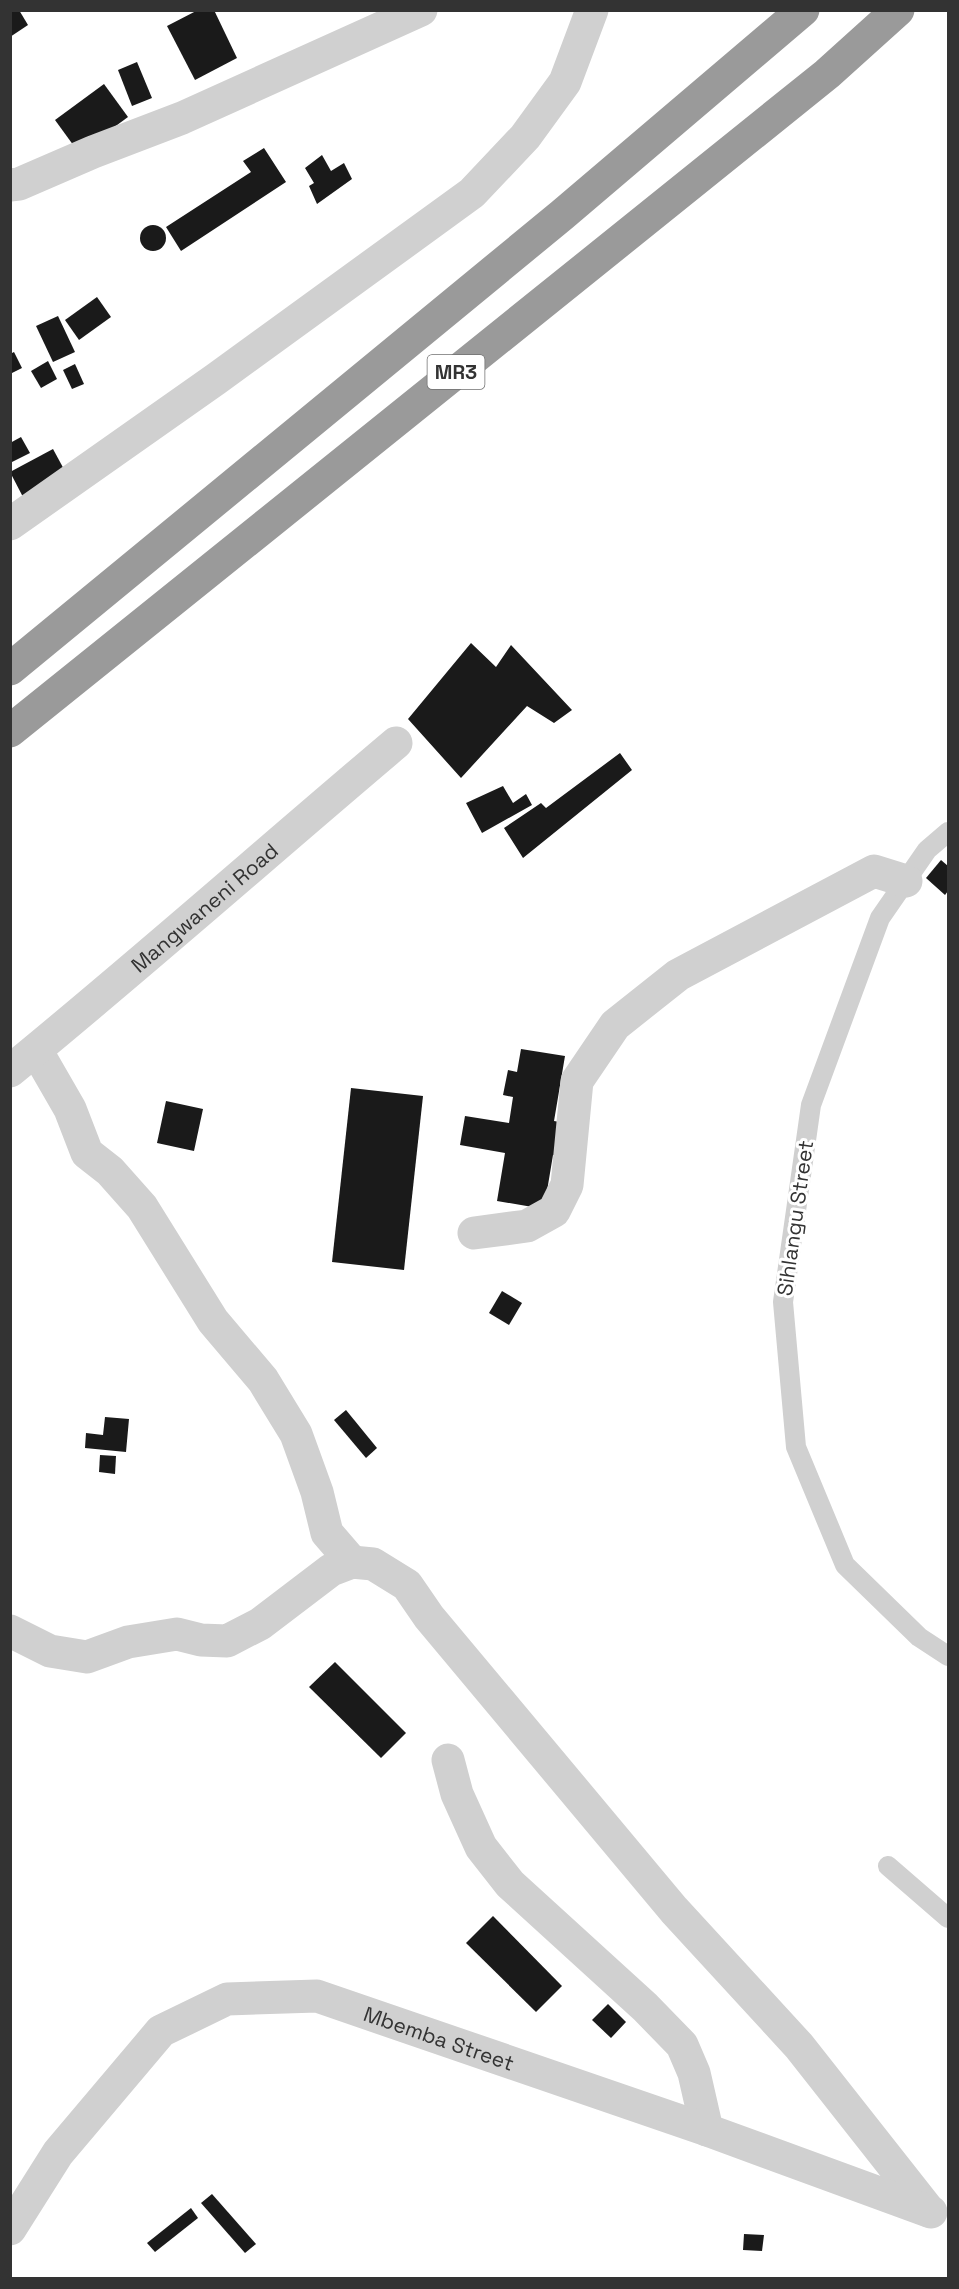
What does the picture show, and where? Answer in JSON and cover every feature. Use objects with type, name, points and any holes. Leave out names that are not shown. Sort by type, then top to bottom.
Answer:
[{"type":"highway","points":[[758,47],[794,10]]},
{"type":"highway","name":"MR3","points":[[10,669],[553,223],[802,10]]},
{"type":"highway","name":"MR3","points":[[10,730],[827,74],[898,10]]},
{"type":"highway","points":[[827,74],[916,10]]},
{"type":"street","points":[[10,185],[19,184],[182,118],[421,10]]},
{"type":"street","points":[[10,524],[216,379],[471,193],[525,137],[565,81],[592,10]]},
{"type":"street","name":"Mangwaneni Road","points":[[10,1071],[122,980],[396,743]]},
{"type":"street","points":[[474,1233],[527,1226],[554,1211],[567,1185],[577,1081],[615,1025],[678,975],[874,871],[906,880]]},
{"type":"street","points":[[36,1050],[69,1109],[87,1153],[110,1171],[142,1207],[213,1321],[263,1380],[296,1434],[327,1533],[352,1562]]},
{"type":"street","points":[[10,1631],[50,1652],[87,1658],[128,1642],[177,1634],[201,1640],[227,1641],[260,1624],[331,1570],[352,1562],[373,1564],[407,1585],[429,1617],[674,1910],[799,2046],[939,2215]]},
{"type":"street","points":[[448,1760],[457,1794],[481,1847],[510,1884],[645,2007],[682,2045],[694,2073],[707,2130]]},
{"type":"street","name":"Mbemba Street","points":[[10,2229],[58,2153],[161,2031],[227,1999],[317,1996],[707,2130],[939,2215]]},
{"type":"lane","name":"Sihlangu Street","points":[[948,832],[927,850],[880,918],[811,1105],[783,1302],[796,1447],[845,1565],[919,1637],[948,1656]]},
{"type":"lane","points":[[888,1866],[948,1918]]},
{"type":"building","points":[[10,10],[19,10],[28,25],[10,37]]},
{"type":"building","points":[[198,10],[214,10],[237,58],[195,80],[167,26]]},
{"type":"building","points":[[137,62],[152,98],[132,106],[118,70]]},
{"type":"building","points":[[104,84],[128,117],[79,153],[55,120]]},
{"type":"building","points":[[264,148],[286,182],[181,251],[166,227],[251,172],[243,161]]},
{"type":"building","points":[[322,155],[331,171],[344,163],[352,179],[317,204],[309,186],[314,183],[305,168]]},
{"type":"building","points":[[153,225],[162,229],[166,238],[162,247],[153,251],[144,247],[140,238],[144,229]]},
{"type":"building","points":[[97,297],[111,317],[79,340],[65,320]]},
{"type":"building","points":[[58,316],[75,352],[53,362],[36,326]]},
{"type":"building","points":[[14,352],[22,368],[10,374],[10,354]]},
{"type":"building","points":[[48,361],[57,379],[41,388],[31,371]]},
{"type":"building","points":[[75,364],[84,384],[72,389],[63,370]]},
{"type":"building","points":[[21,437],[30,453],[10,463],[10,443]]},
{"type":"building","points":[[53,449],[66,473],[23,497],[10,472]]},
{"type":"building","points":[[471,643],[496,667],[511,645],[572,710],[554,723],[527,706],[461,778],[408,719]]},
{"type":"building","points":[[620,753],[632,770],[523,858],[504,828],[541,803],[546,808]]},
{"type":"building","points":[[503,786],[513,803],[526,794],[532,805],[482,833],[466,803]]},
{"type":"building","points":[[941,860],[948,866],[948,891],[945,895],[926,878]]},
{"type":"building","points":[[521,1049],[565,1056],[554,1121],[571,1124],[566,1157],[553,1155],[544,1209],[497,1201],[505,1153],[460,1145],[465,1116],[509,1123],[513,1097],[503,1095],[508,1070],[517,1072]]},
{"type":"building","points":[[351,1088],[423,1096],[404,1270],[332,1262]]},
{"type":"building","points":[[166,1101],[203,1109],[194,1151],[157,1143]]},
{"type":"building","points":[[502,1291],[522,1303],[509,1325],[489,1313]]},
{"type":"building","points":[[346,1410],[377,1448],[366,1458],[334,1420]]},
{"type":"building","points":[[105,1417],[129,1419],[126,1452],[85,1448],[86,1433],[103,1435]]},
{"type":"building","points":[[100,1455],[116,1456],[115,1474],[99,1472]]},
{"type":"building","points":[[335,1662],[406,1733],[381,1758],[309,1687]]},
{"type":"building","points":[[493,1916],[562,1986],[536,2012],[466,1943]]},
{"type":"building","points":[[608,2004],[626,2022],[611,2038],[592,2020]]},
{"type":"building","points":[[212,2194],[256,2244],[245,2253],[201,2203]]},
{"type":"building","points":[[191,2208],[198,2218],[155,2252],[147,2243]]},
{"type":"building","points":[[744,2234],[764,2235],[762,2251],[743,2250]]}]
